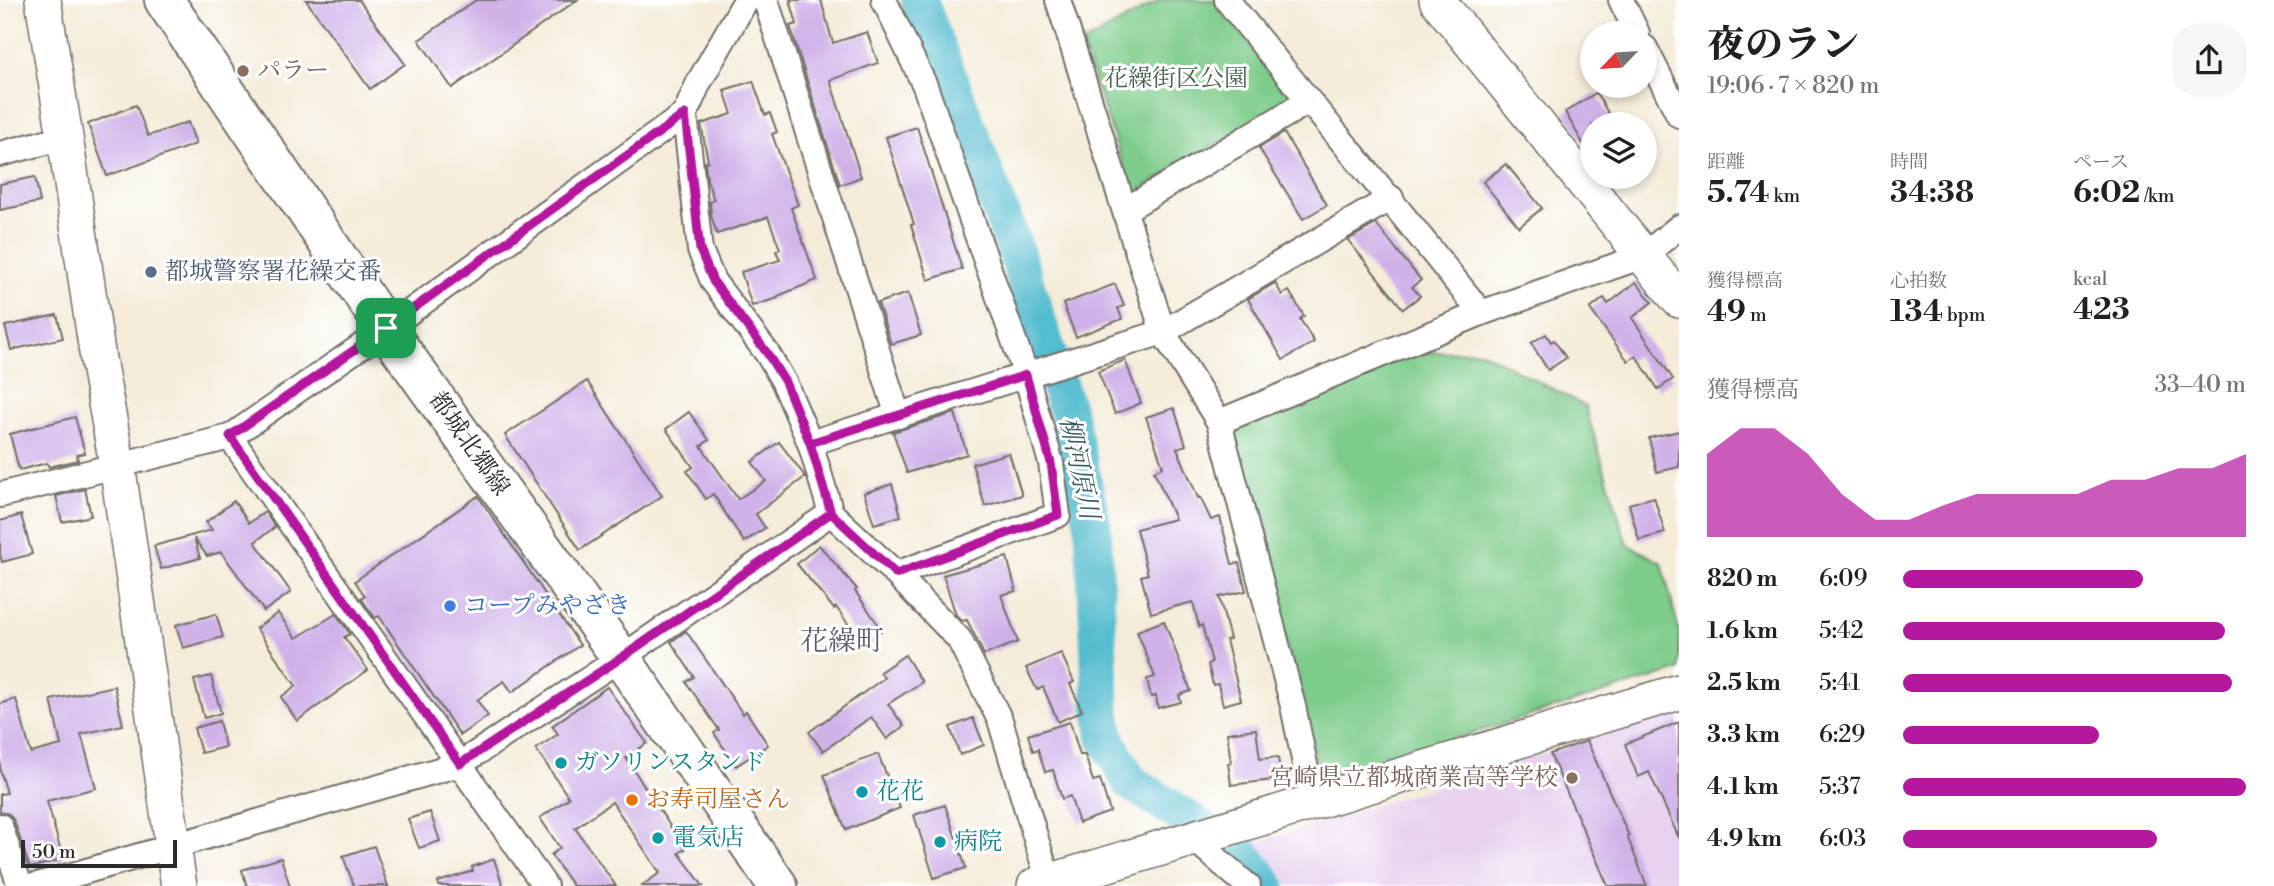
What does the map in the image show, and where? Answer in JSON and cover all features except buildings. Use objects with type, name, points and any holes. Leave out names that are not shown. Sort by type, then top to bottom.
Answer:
[{"type":"main road","name":"都城北郷線","points":[[163,0],[386,328],[621,658],[778,886]]},
{"type":"street","points":[[43,0],[98,359],[117,464],[179,886]]},
{"type":"street","points":[[746,0],[699,82],[685,114],[700,250],[713,281],[767,353],[785,382],[810,443],[831,513],[896,574],[959,639],[1000,720],[1042,884],[1679,692]]},
{"type":"street","points":[[764,0],[898,416]]},
{"type":"street","points":[[884,0],[925,86],[1030,374],[1051,463],[1058,515],[896,574]]},
{"type":"street","points":[[1058,0],[1163,332],[1219,422],[1293,706],[1313,803]]},
{"type":"street","points":[[1227,0],[1391,198],[1481,313]]},
{"type":"street","points":[[1437,0],[1679,300]]},
{"type":"street","points":[[1620,0],[1631,21]]},
{"type":"street","points":[[1657,72],[1679,115]]},
{"type":"street","points":[[1125,210],[1308,101]]},
{"type":"street","points":[[0,495],[230,436],[685,114]]},
{"type":"street","points":[[0,154],[65,137]]},
{"type":"street","points":[[810,443],[1163,332],[1391,198]]},
{"type":"street","points":[[1219,422],[1481,313],[1643,256],[1679,227]]},
{"type":"street","points":[[230,436],[545,886]]},
{"type":"street","points":[[34,886],[460,764],[621,658],[831,513]]},
{"type":"street","points":[[1,831],[20,886]]},
{"type":"street","points":[[1193,838],[1248,886]]},
{"type":"shaded area","name":"宮崎県立都城商業高等学校","points":[[1679,712],[1679,886],[1284,886],[1251,844]]},
{"type":"green space","name":"花繰街区公園","points":[[1160,0],[1214,0],[1294,97],[1133,194],[1082,44]]},
{"type":"green space","points":[[1480,351],[1585,406],[1627,544],[1662,563],[1679,631],[1679,670],[1326,778],[1320,776],[1232,428],[1415,353]]},
{"type":"waterway","name":"柳河原川","points":[[919,0],[1014,247],[1071,423],[1093,527],[1101,705],[1106,738],[1130,782],[1243,854],[1267,886]]},
{"type":"place","name":"パラー","points":[[243,71]]},
{"type":"place","name":"都城警察署花繰交番","points":[[151,272]]},
{"type":"place","name":"コープみやざき","points":[[450,606]]},
{"type":"place","name":"ガソリンスタンド","points":[[561,763]]},
{"type":"place","name":"宮崎県立都城商業高等学校","points":[[1572,778]]},
{"type":"place","name":"花花","points":[[862,792]]},
{"type":"place","name":"お寿司屋さん","points":[[632,800]]},
{"type":"place","name":"電気店","points":[[658,838]]},
{"type":"place","name":"病院","points":[[940,842]]},
{"type":"district","name":"花繰町","points":[[842,641]]},
{"type":"route","points":[[386,328],[230,436],[460,764],[621,658],[831,513],[810,443],[1026,375],[1051,463],[1058,515],[896,574],[831,513],[810,443],[785,382],[767,353],[713,281],[700,250],[685,114],[386,328]]}]
